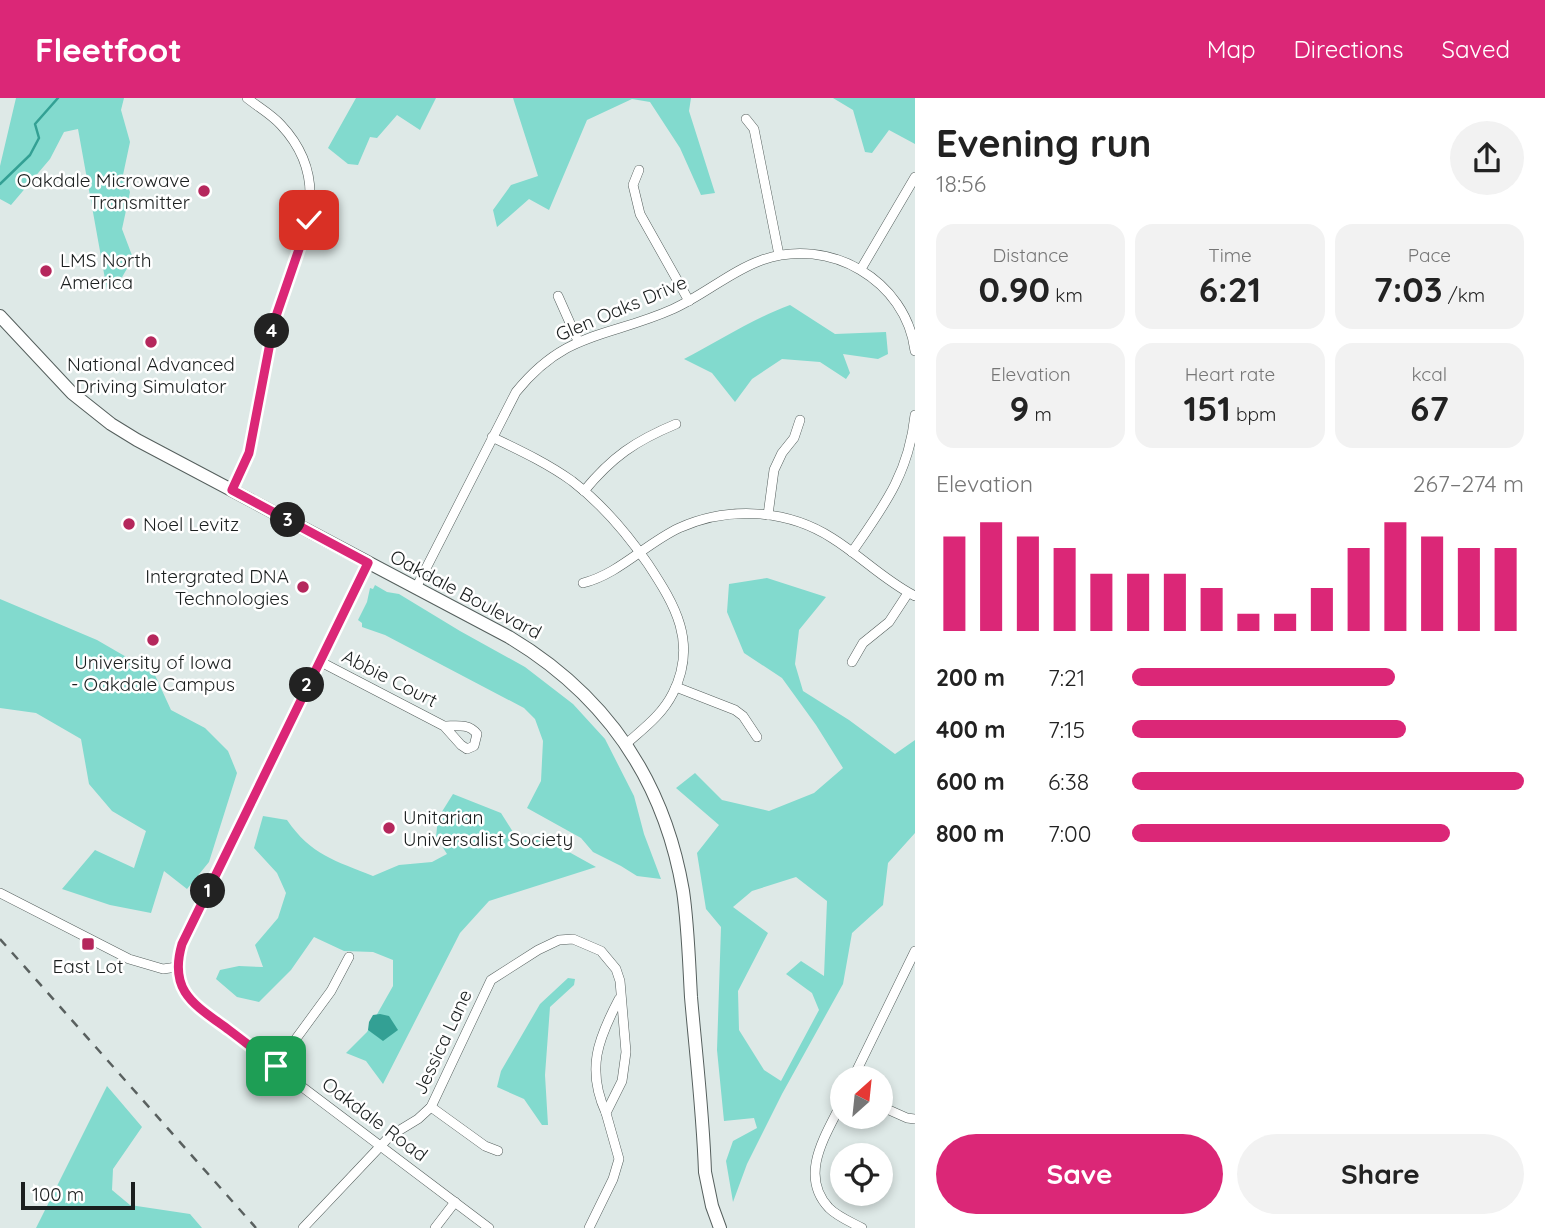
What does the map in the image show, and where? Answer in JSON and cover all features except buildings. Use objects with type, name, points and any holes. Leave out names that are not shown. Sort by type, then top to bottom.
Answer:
[{"type":"main road","name":"Oakdale Boulevard","points":[[0,316],[88,407],[137,440],[509,637],[551,664],[588,697],[626,744],[646,776],[661,808],[673,843],[683,891],[705,1172],[720,1228]]},
{"type":"street","points":[[232,490],[249,453],[272,332],[305,237],[311,202],[305,166],[291,136],[247,98]]},
{"type":"street","points":[[746,119],[754,129],[779,256]]},
{"type":"street","points":[[639,170],[633,184],[640,214],[689,301]]},
{"type":"street","points":[[860,270],[915,177]]},
{"type":"street","name":"Glen Oaks Drive","points":[[416,588],[507,406],[526,379],[551,357],[578,341],[655,316],[689,301],[754,264],[793,253],[836,258],[879,283],[906,320],[915,351]]},
{"type":"street","points":[[558,296],[578,341]]},
{"type":"street","points":[[852,552],[897,485],[909,454],[915,415]]},
{"type":"street","points":[[768,515],[774,470],[777,461],[794,438],[800,419]]},
{"type":"street","points":[[584,491],[602,469],[626,449],[676,424]]},
{"type":"street","points":[[492,437],[554,469],[584,491],[617,523],[670,598],[680,623],[683,651],[676,687],[659,715],[626,744]]},
{"type":"street","points":[[583,583],[600,579],[666,535],[705,519],[736,514],[768,515],[806,525],[831,537],[912,595],[889,622],[863,643],[852,662]]},
{"type":"street","points":[[0,893],[138,963],[163,969],[177,967],[182,944],[368,563]]},
{"type":"street","name":"Abbie Court","points":[[319,661],[444,726]]},
{"type":"street","points":[[676,687],[735,710],[743,716],[757,737]]},
{"type":"street","name":"Jessica Lane","points":[[303,1228],[390,1136],[418,1119],[431,1107],[491,980],[559,940],[573,939],[601,951],[616,969],[620,981],[626,1052],[622,1081],[606,1113]]},
{"type":"street","points":[[859,1066],[915,951]]},
{"type":"street","points":[[276,1066],[331,991],[349,957]]},
{"type":"street","name":"Oakdale Road","points":[[177,967],[182,987],[195,1006],[489,1228]]},
{"type":"street","points":[[589,1228],[613,1179],[619,1159],[606,1113],[598,1096],[595,1061],[600,1035],[620,998]]},
{"type":"street","points":[[431,1107],[485,1146],[498,1150]]},
{"type":"street","points":[[893,1112],[915,1119]]},
{"type":"street","points":[[830,1127],[815,1162],[818,1191],[830,1208],[862,1228]]},
{"type":"street","points":[[435,1228],[455,1202]]},
{"type":"shaded area","points":[[16,98],[124,98],[121,110],[130,142],[123,175],[130,192],[122,229],[133,258],[121,279],[107,290],[78,129],[64,132],[50,159],[11,205],[0,199],[0,166]]},
{"type":"shaded area","points":[[356,98],[436,98],[420,130],[397,115],[377,138],[370,137],[358,165],[348,164],[328,148]]},
{"type":"shaded area","points":[[513,98],[691,98],[689,111],[715,193],[701,195],[680,148],[650,102],[632,99],[587,120],[549,210],[529,199],[497,227],[493,210],[511,185],[538,176]]},
{"type":"shaded area","points":[[833,98],[915,98],[915,144],[889,130],[872,153],[865,152],[853,110]]},
{"type":"shaded area","points":[[790,305],[835,334],[886,332],[888,354],[878,359],[843,354],[850,373],[846,379],[820,362],[782,359],[752,379],[735,402],[712,373],[684,359],[749,323]]},
{"type":"shaded area","points":[[767,578],[826,597],[799,630],[795,664],[803,691],[895,754],[915,740],[915,833],[888,863],[883,905],[852,933],[843,984],[782,1094],[747,1164],[733,1202],[726,1161],[733,1141],[757,1128],[754,1118],[724,1121],[717,1050],[721,927],[706,909],[697,853],[719,825],[676,788],[695,773],[722,800],[769,811],[814,793],[843,768],[782,678],[744,653],[727,612],[729,584]],"holes":[[[796,877],[827,901],[824,976],[801,961],[786,974],[812,993],[819,1010],[781,1081],[764,1070],[739,1030],[738,991],[768,933],[733,907],[752,891]]]},
{"type":"shaded area","points":[[375,585],[387,592],[399,594],[525,667],[573,704],[605,739],[634,796],[644,834],[661,879],[637,876],[593,852],[581,838],[527,808],[541,781],[543,741],[535,719],[524,708],[385,635],[362,627],[358,620],[367,602],[370,588],[373,589]]},
{"type":"shaded area","points":[[0,599],[97,640],[154,673],[171,710],[205,728],[228,751],[237,773],[209,862],[187,889],[164,871],[151,913],[110,905],[62,889],[95,850],[134,868],[146,831],[112,811],[89,784],[81,739],[36,713],[0,708]]},
{"type":"shaded area","points":[[453,794],[501,813],[513,832],[560,847],[596,867],[489,901],[460,933],[383,1084],[366,1061],[346,1053],[367,1032],[393,986],[393,960],[373,952],[344,951],[314,937],[291,970],[259,1002],[237,997],[216,979],[220,970],[239,966],[263,967],[255,945],[278,918],[286,893],[277,873],[254,848],[263,816],[287,820],[305,841],[325,856],[373,876],[399,865],[432,862],[447,854],[436,837],[438,818]]},
{"type":"shaded area","points":[[568,978],[575,979],[574,985],[550,1007],[545,1075],[548,1125],[542,1125],[524,1099],[497,1087],[501,1071],[540,1004]]},
{"type":"shaded area","points":[[373,1015],[389,1016],[398,1030],[383,1041],[368,1030]]},
{"type":"shaded area","points":[[107,1086],[142,1127],[113,1169],[112,1190],[130,1205],[190,1214],[202,1228],[36,1228]]},
{"type":"waterway","points":[[0,184],[30,155],[39,138],[35,124],[58,98]]},
{"type":"railway","points":[[0,939],[256,1228]]},
{"type":"place","name":"Oakdale Microwave Transmitter","points":[[204,191]]},
{"type":"place","name":"LMS North America","points":[[46,271]]},
{"type":"place","name":"National Advanced Driving Simulator","points":[[151,342]]},
{"type":"place","name":"Noel Levitz","points":[[129,524]]},
{"type":"place","name":"Intergrated DNA Technologies","points":[[303,587]]},
{"type":"place","name":"University of Iowa - Oakdale Campus","points":[[153,640]]},
{"type":"place","name":"Unitarian Universalist Society","points":[[389,828]]},
{"type":"place","name":"East Lot","points":[[88,944]]},
{"type":"route","points":[[276,1066],[195,1006],[182,987],[177,967],[182,944],[368,563],[232,490],[249,453],[274,322],[309,220]]}]
